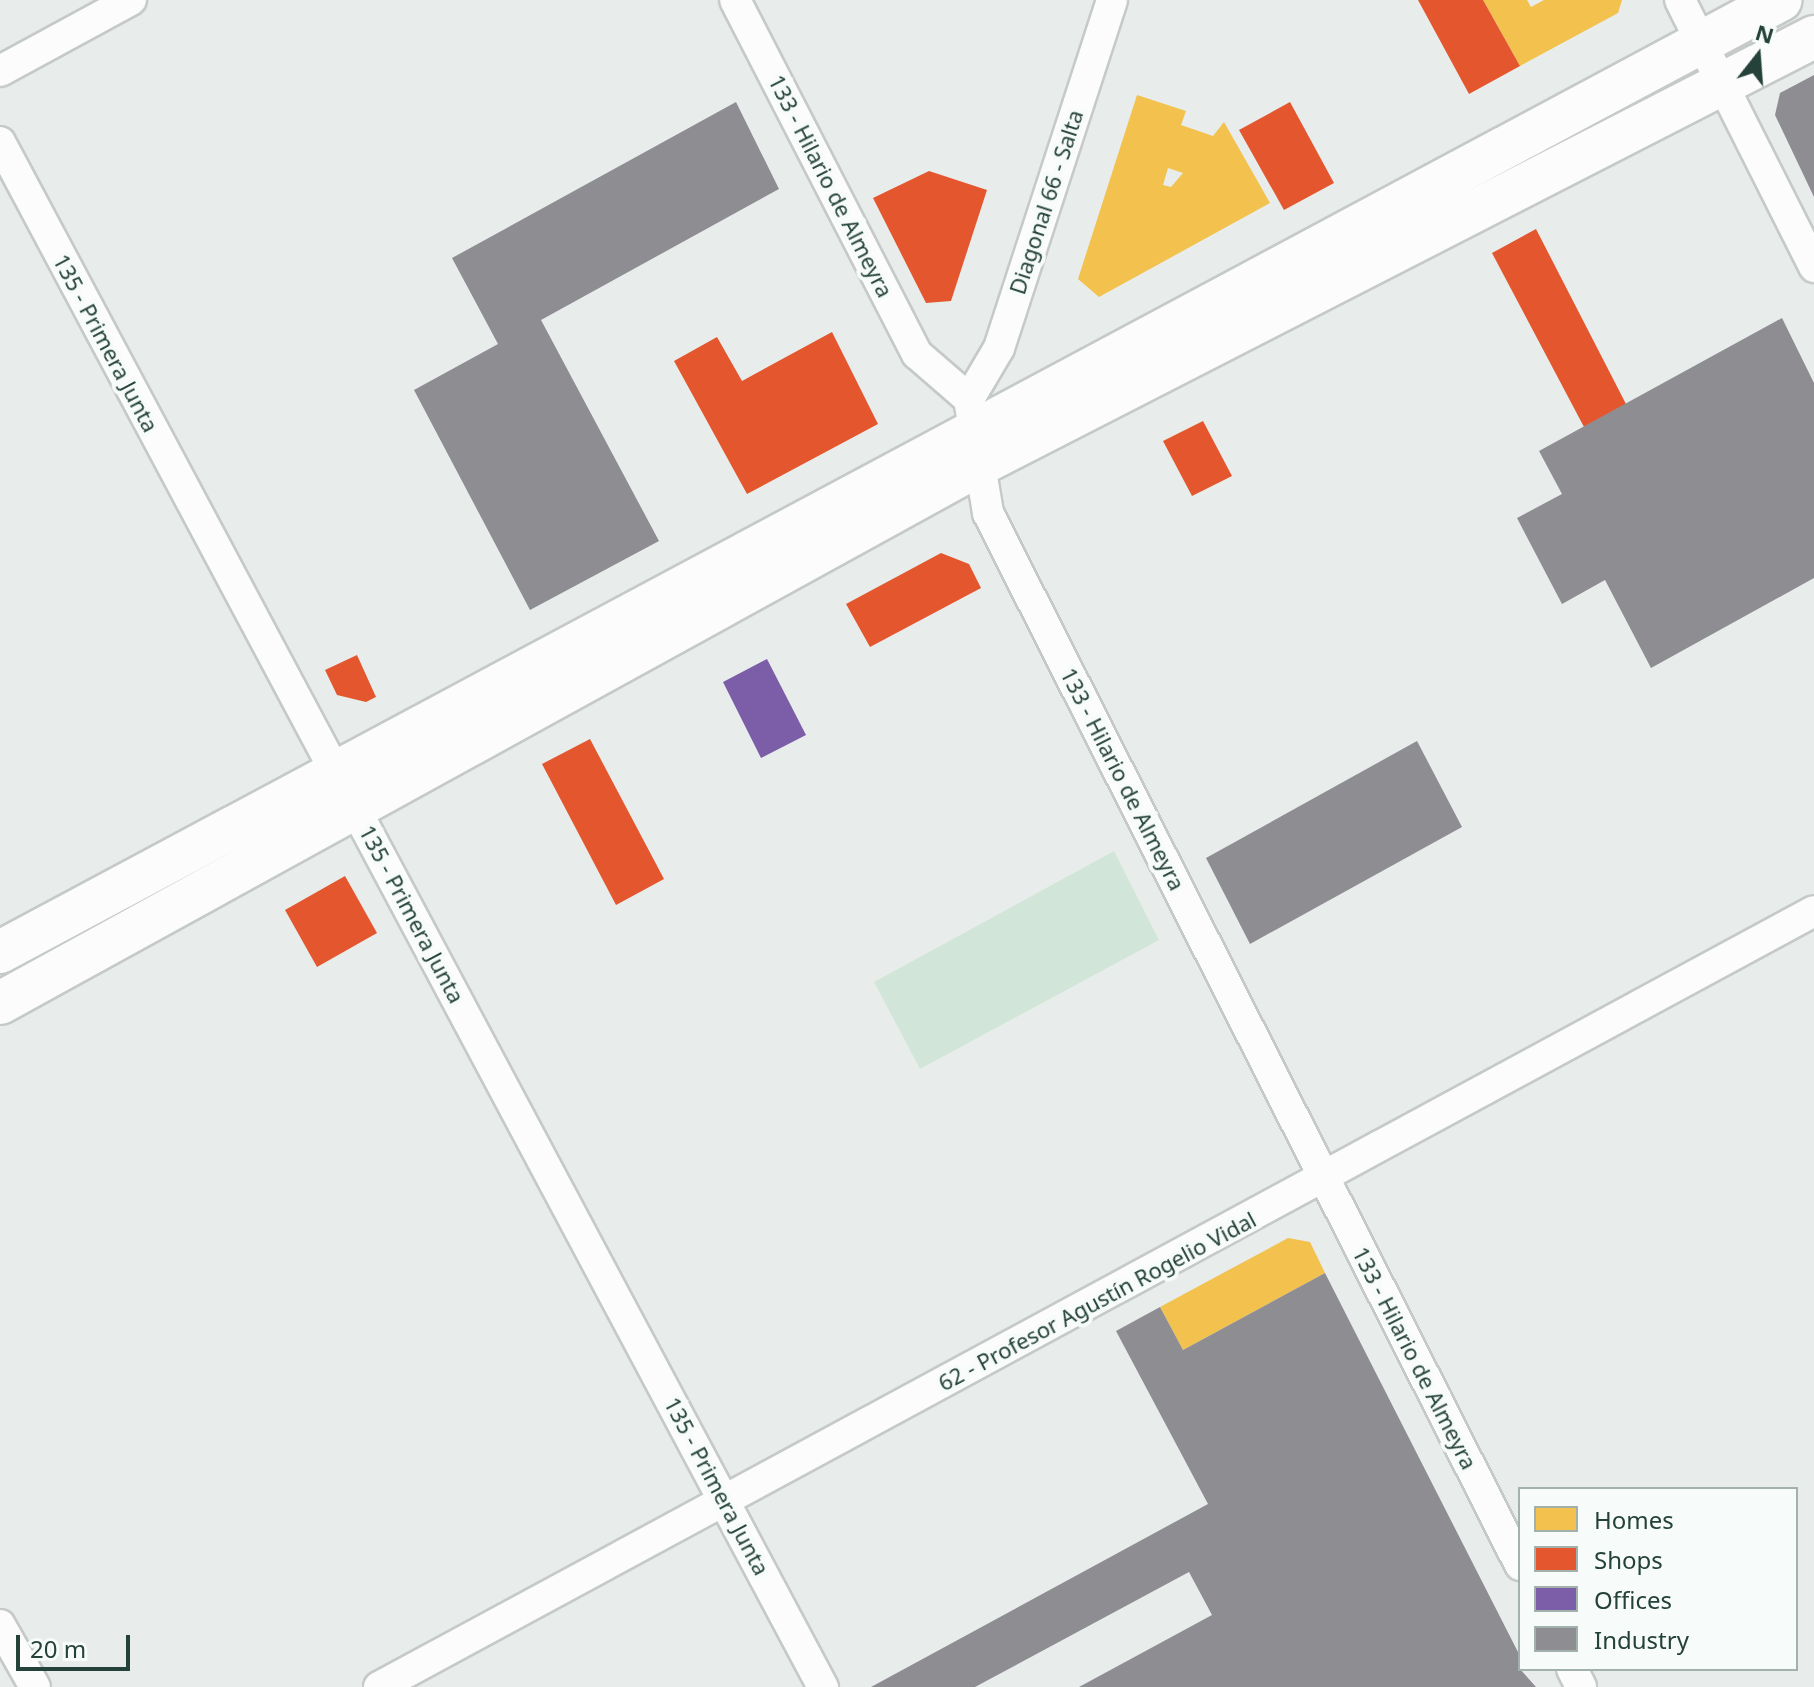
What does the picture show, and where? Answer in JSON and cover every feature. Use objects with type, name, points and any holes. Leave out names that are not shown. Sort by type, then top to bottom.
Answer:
[{"type":"main road","points":[[0,952],[1781,0]]},
{"type":"main road","points":[[0,1003],[358,812],[972,431],[1725,86],[1814,37]]},
{"type":"street","points":[[0,71],[131,0]]},
{"type":"street","name":"133 - Hilario de Almeyra","points":[[735,0],[917,354],[972,431],[1005,548],[1518,1561]]},
{"type":"street","name":"Diagonal 66 - Salta","points":[[972,431],[1112,0]]},
{"type":"street","points":[[1680,0],[1814,267]]},
{"type":"street","name":"135 - Primera Junta","points":[[0,142],[823,1687]]},
{"type":"street","name":"62 - Profesor Agustín Rogelio Vidal","points":[[379,1687],[723,1498],[1326,1179],[1814,911]]},
{"type":"street","points":[[0,1625],[35,1687]]},
{"type":"green space","points":[[1114,851],[1159,940],[920,1069],[874,982]]},
{"type":"building: Homes","points":[[1483,0],[1527,0],[1531,7],[1544,0],[1622,0],[1618,13],[1520,66]]},
{"type":"building: Homes","points":[[1137,95],[1186,111],[1181,125],[1213,136],[1224,122],[1270,203],[1099,297],[1078,279]],"holes":[[[1168,168],[1183,173],[1171,187],[1163,185]]]},
{"type":"building: Homes","points":[[1288,1238],[1310,1242],[1325,1273],[1183,1350],[1160,1307]]},
{"type":"building: Shops","points":[[1418,0],[1483,0],[1520,66],[1469,94]]},
{"type":"building: Shops","points":[[1290,102],[1334,183],[1284,210],[1239,130]]},
{"type":"building: Shops","points":[[929,171],[987,190],[951,301],[926,303],[873,198]]},
{"type":"building: Shops","points":[[1536,229],[1626,404],[1584,427],[1492,253]]},
{"type":"building: Shops","points":[[832,332],[878,424],[747,494],[674,361],[717,337],[742,381]]},
{"type":"building: Shops","points":[[1203,421],[1232,476],[1192,496],[1163,441]]},
{"type":"building: Shops","points":[[941,553],[969,564],[981,588],[870,647],[846,604]]},
{"type":"building: Shops","points":[[357,655],[376,697],[366,702],[337,695],[325,670]]},
{"type":"building: Shops","points":[[590,739],[664,879],[616,905],[542,764]]},
{"type":"building: Shops","points":[[345,876],[377,933],[317,967],[285,910]]},
{"type":"building: Offices","points":[[767,659],[806,735],[761,758],[723,682]]},
{"type":"building: Industry","points":[[1814,75],[1814,197],[1775,115],[1780,93]]},
{"type":"building: Industry","points":[[736,102],[779,189],[541,320],[659,541],[530,610],[414,390],[498,344],[452,258]]},
{"type":"building: Industry","points":[[1782,318],[1814,383],[1814,578],[1651,668],[1605,580],[1562,604],[1517,518],[1562,494],[1539,451]]},
{"type":"building: Industry","points":[[1417,741],[1462,827],[1250,944],[1206,858]]},
{"type":"building: Industry","points":[[1325,1273],[1518,1652],[1518,1671],[1522,1671],[1536,1687],[1079,1687],[1212,1615],[1189,1572],[975,1687],[871,1687],[1208,1504],[1116,1331],[1160,1307],[1183,1350]]}]
